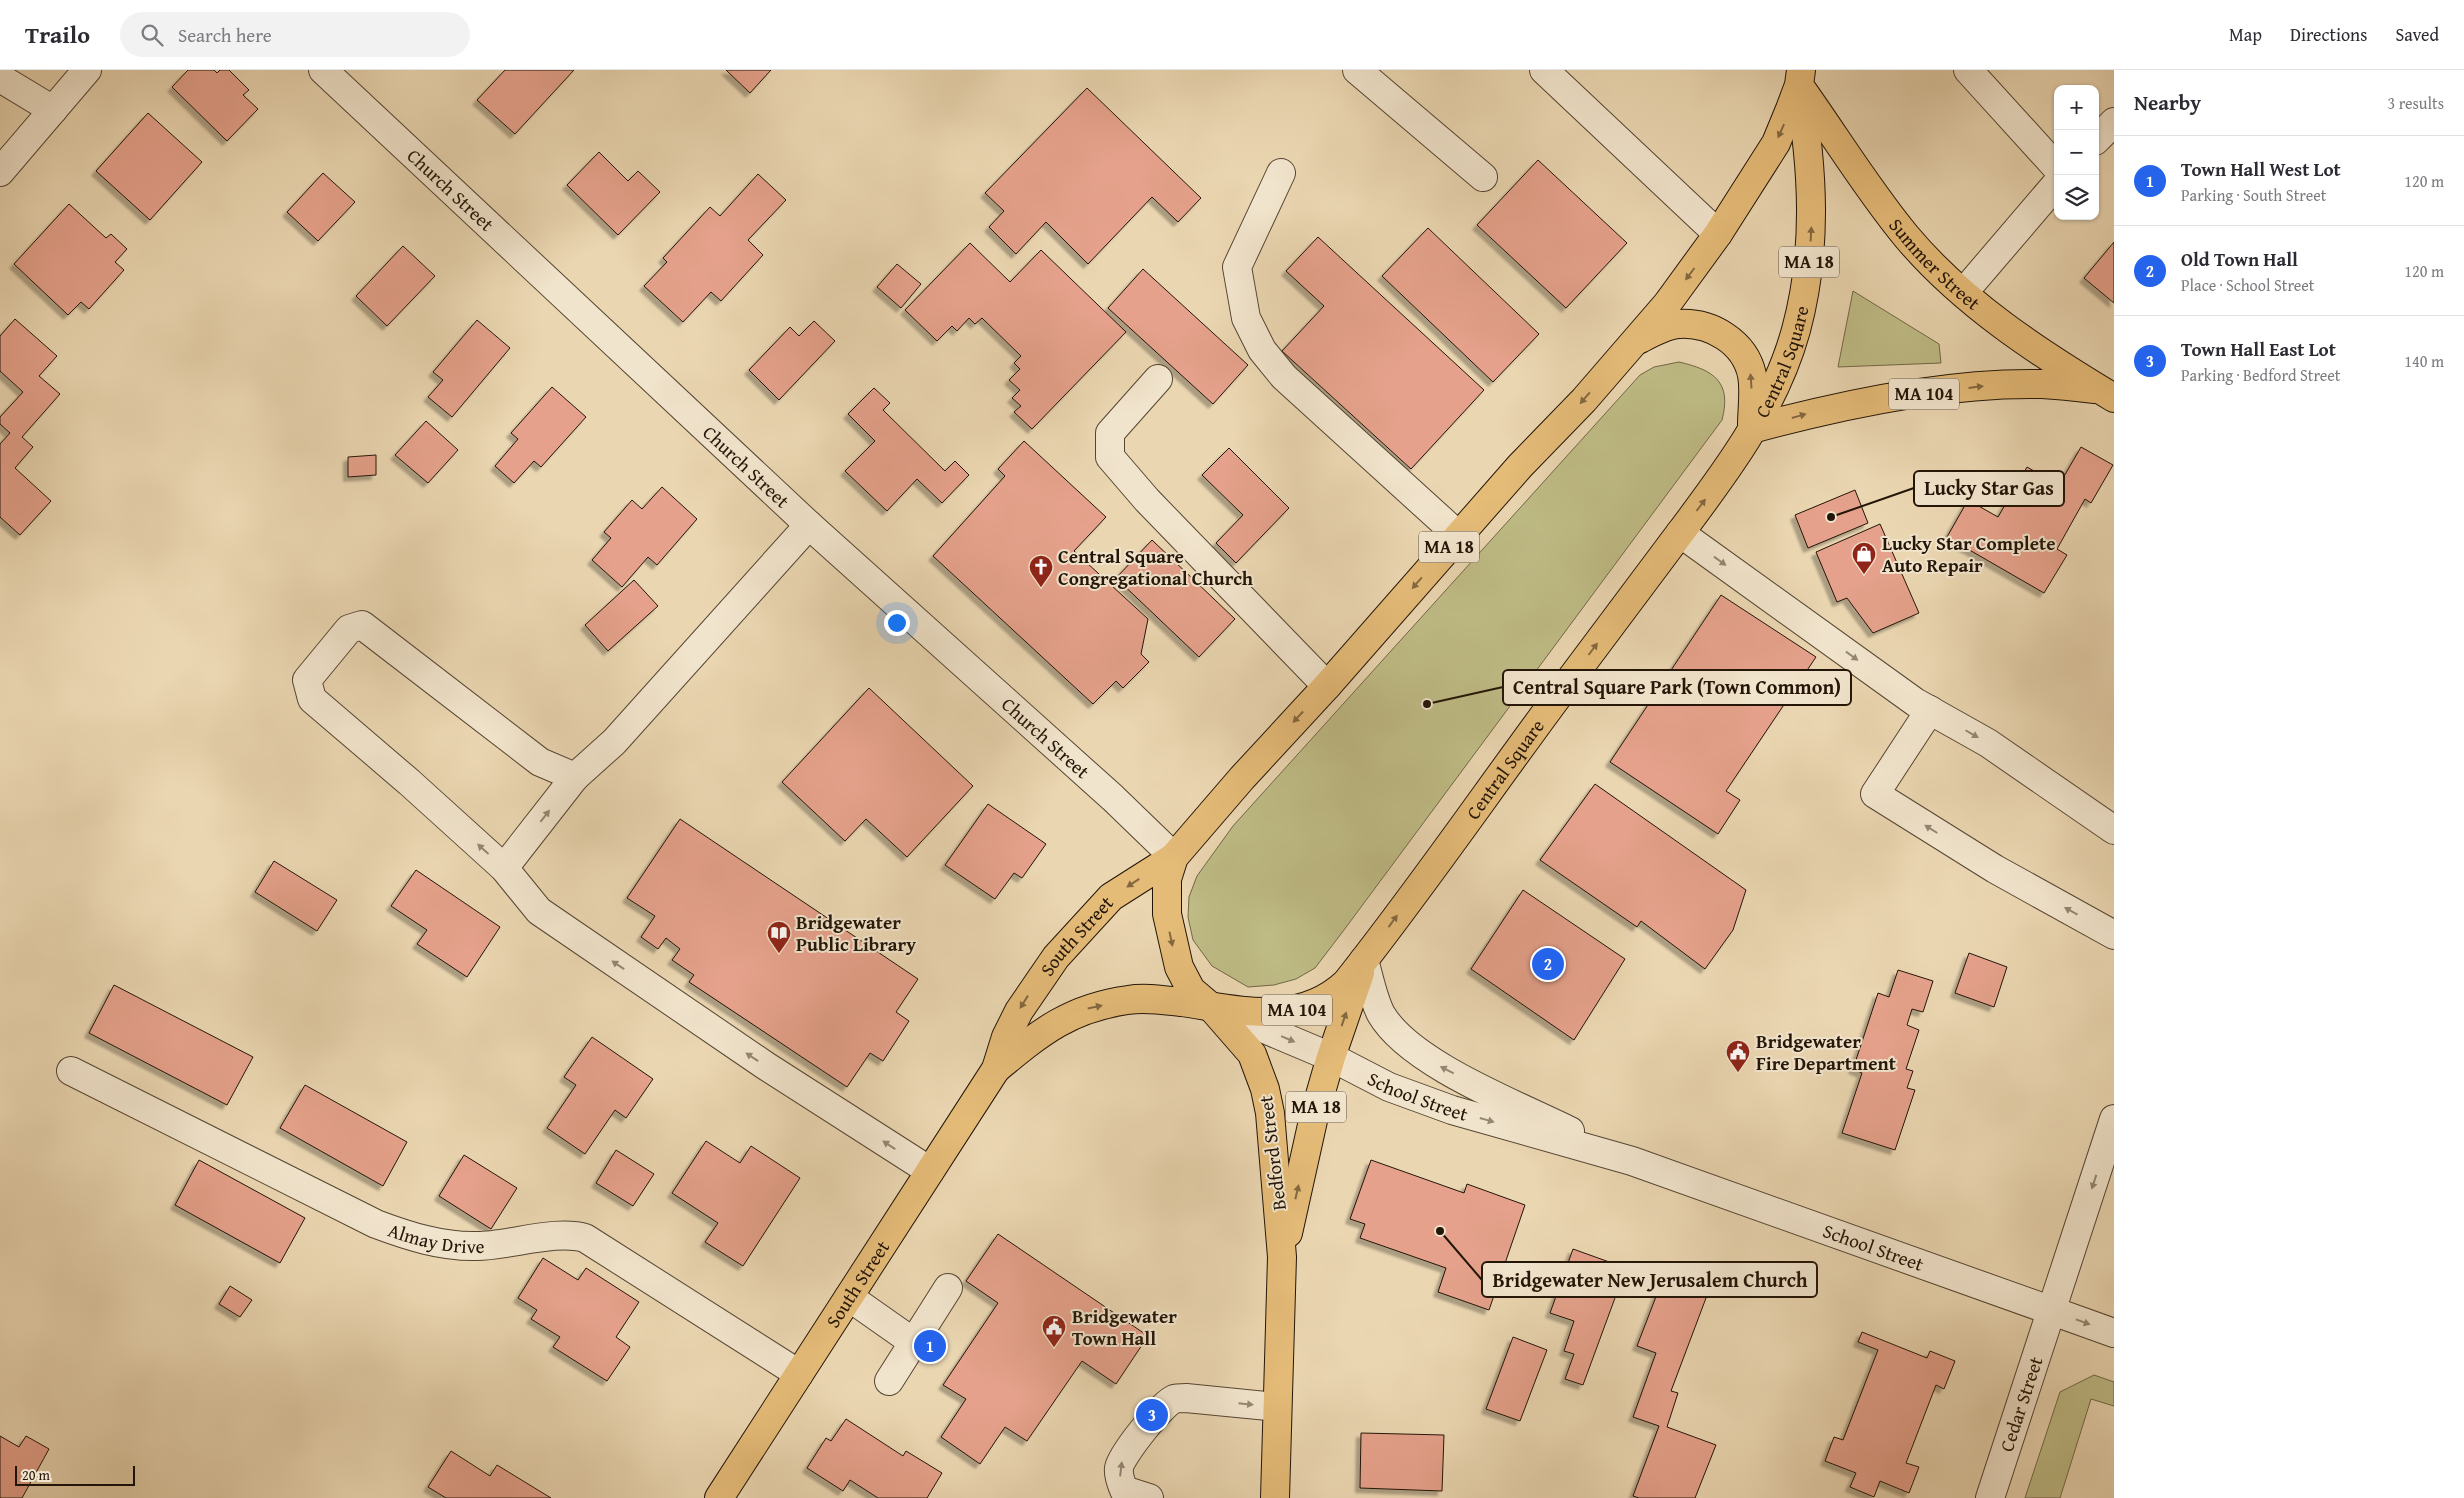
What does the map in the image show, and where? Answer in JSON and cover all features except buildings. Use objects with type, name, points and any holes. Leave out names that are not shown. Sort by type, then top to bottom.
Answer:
[{"type":"main road","name":"MA 18","points":[[1211,1007],[1190,990],[1179,967],[1171,940],[1167,914],[1167,879],[1174,857],[1520,466],[1584,400],[1667,304],[1718,234],[1776,142],[1796,75]]},
{"type":"main road","name":"Summer Street","points":[[1796,75],[1906,236],[1949,281],[2002,324],[2107,394]]},
{"type":"main road","name":"Central Square","points":[[1211,1007],[1274,1013],[1297,1010],[1317,1004],[1334,995],[1364,960],[1514,754],[1724,475],[1752,430],[1780,377],[1796,330],[1807,282],[1812,187],[1808,137],[1796,75]]},
{"type":"main road","points":[[1629,346],[1662,328],[1677,324],[1696,324],[1728,338],[1738,348],[1752,376],[1752,430]]},
{"type":"main road","name":"MA 104","points":[[1752,430],[1831,408],[1983,386],[2043,384],[2107,394]]},
{"type":"main road","name":"South Street","points":[[719,1498],[996,1069],[1006,1037],[1019,1011],[1056,957],[1111,897],[1174,857]]},
{"type":"main road","name":"Bedford Street","points":[[1282,1257],[1314,1116],[1331,1057],[1364,960]]},
{"type":"main road","name":"South Street","points":[[996,1069],[1044,1031],[1064,1018],[1086,1009],[1129,999],[1157,999],[1211,1007]]},
{"type":"main road","name":"Bedford Street","points":[[1211,1007],[1252,1054],[1264,1088],[1270,1113],[1282,1257],[1275,1498]]},
{"type":"street","points":[[0,172],[87,70]]},
{"type":"street","name":"Church Street","points":[[323,70],[809,525],[1113,798],[1174,857]]},
{"type":"street","points":[[1357,70],[1482,177]]},
{"type":"street","points":[[1544,70],[1718,234]]},
{"type":"street","points":[[1968,70],[2054,165]]},
{"type":"street","points":[[0,78],[53,110]]},
{"type":"street","points":[[2099,138],[2114,122]]},
{"type":"street","points":[[1281,173],[1237,267],[1246,318],[1262,350],[1284,377],[1459,536]]},
{"type":"street","points":[[1964,292],[2054,187]]},
{"type":"street","points":[[1158,379],[1110,433],[1110,457],[1167,521],[1327,686]]},
{"type":"street","points":[[504,868],[575,777],[614,742],[809,525]]},
{"type":"street","points":[[1680,533],[1915,702],[1988,743],[2114,830]]},
{"type":"street","points":[[575,777],[540,762],[362,625],[349,629],[306,680],[312,699],[409,782],[504,868],[539,911],[766,1066],[930,1171]]},
{"type":"street","points":[[1930,710],[1875,794],[1995,870],[2114,935]]},
{"type":"street","name":"School Street","points":[[1364,960],[1380,1013],[1407,1044],[1440,1066],[1632,1161]]},
{"type":"street","name":"School Street","points":[[1211,1007],[1331,1057],[1389,1086],[1452,1110],[1632,1161],[2114,1333]]},
{"type":"street","name":"Almay Drive","points":[[71,1071],[376,1224],[419,1240],[477,1246],[566,1236],[585,1238],[799,1374]]},
{"type":"street","name":"Cedar Street","points":[[1990,1498],[2114,1119]]},
{"type":"street","points":[[889,1381],[948,1288]]},
{"type":"street","points":[[849,1297],[913,1342]]},
{"type":"street","points":[[1149,1498],[1124,1490],[1118,1468],[1124,1455],[1165,1405],[1175,1399],[1186,1398],[1277,1407]]},
{"type":"shaded area","points":[[1853,291],[1939,344],[1941,363],[1838,367]]},
{"type":"shaded area","points":[[1679,362],[1702,369],[1717,380],[1722,387],[1724,396],[1722,420],[1315,968],[1296,979],[1274,985],[1248,987],[1212,966],[1193,940],[1188,917],[1189,897],[1197,876],[1233,826],[1640,375],[1654,367]]},
{"type":"shaded area","points":[[2094,1375],[2114,1382],[2114,1406],[2091,1399],[2060,1498],[2025,1498],[2060,1392]]},
{"type":"place","name":"Lucky Star Gas","points":[[1831,517]]},
{"type":"place","name":"Lucky Star Complete Auto Repair","points":[[1864,575]]},
{"type":"place","name":"Central Square Congregational Church","points":[[1041,588]]},
{"type":"place","name":"Central Square Park (Town Common)","points":[[1427,704]]},
{"type":"place","name":"Bridgewater Public Library","points":[[779,954]]},
{"type":"place","name":"Old Town Hall","points":[[1548,964]]},
{"type":"place","name":"Bridgewater Fire Department","points":[[1738,1073]]},
{"type":"place","name":"Bridgewater New Jerusalem Church","points":[[1440,1231]]},
{"type":"place","name":"Town Hall West Lot","points":[[930,1346]]},
{"type":"place","name":"Bridgewater Town Hall","points":[[1054,1348]]},
{"type":"place","name":"Town Hall East Lot","points":[[1152,1415]]}]
